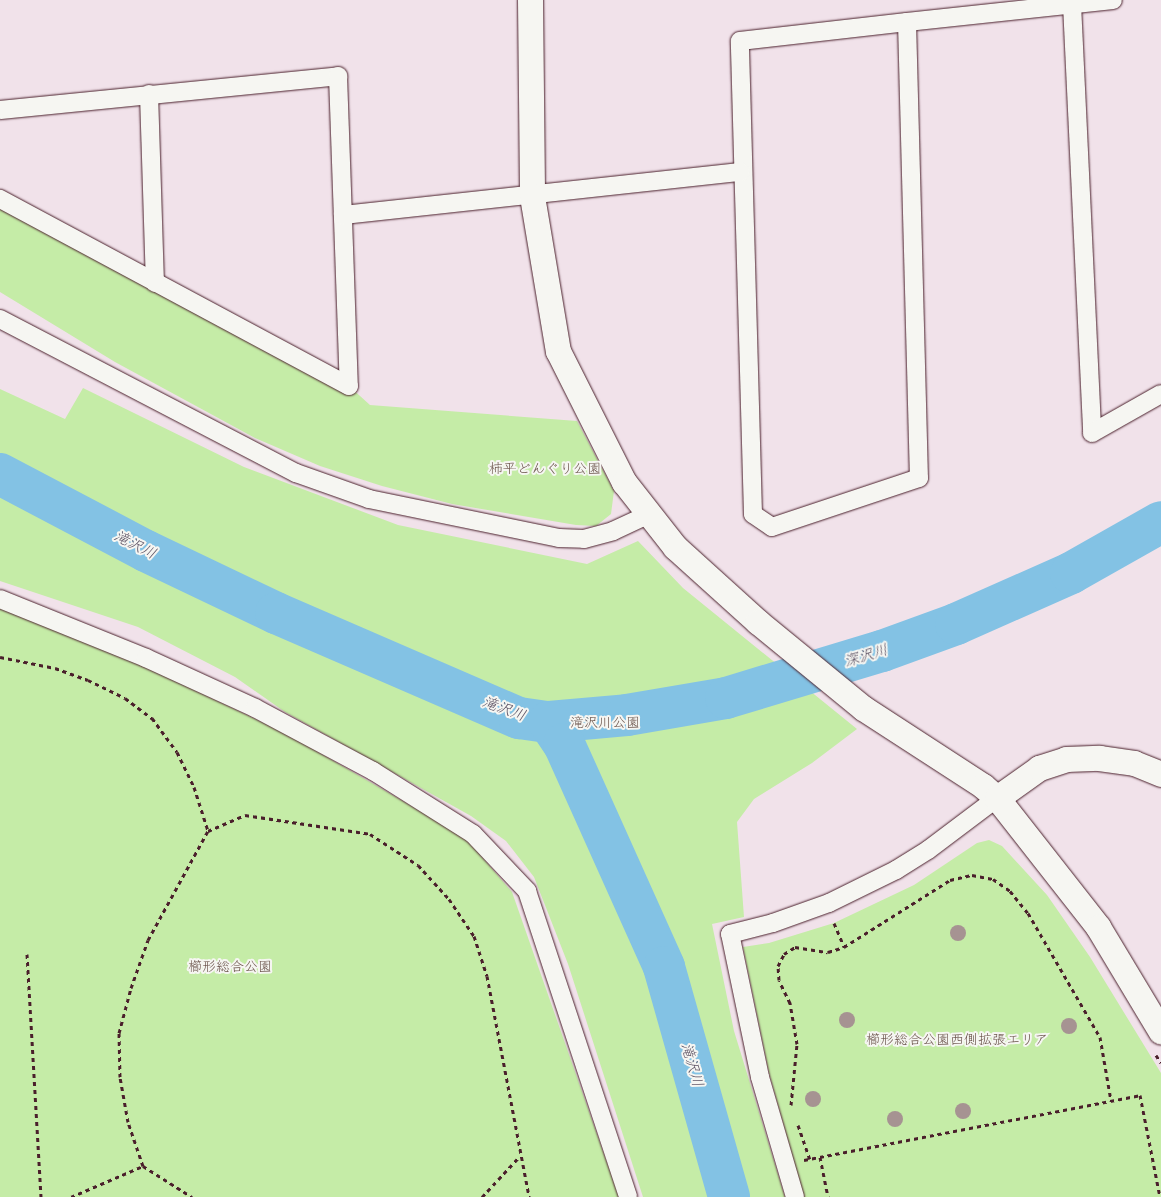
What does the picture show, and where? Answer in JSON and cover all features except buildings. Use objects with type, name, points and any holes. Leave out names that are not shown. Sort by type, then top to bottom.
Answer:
[{"type":"street","points":[[530,0],[532,196],[558,351],[624,482],[675,547],[758,622],[880,719],[983,786],[997,798],[1098,927],[1156,1039]]},
{"type":"street","points":[[906,22],[919,478],[772,528],[753,514],[741,172],[740,41],[906,22],[1112,0]]},
{"type":"street","points":[[1072,4],[1092,433],[1161,394]]},
{"type":"street","points":[[0,110],[338,76],[349,386],[0,199]]},
{"type":"street","points":[[149,94],[155,283]]},
{"type":"street","points":[[343,215],[741,172]]},
{"type":"street","points":[[0,319],[296,473],[369,499],[558,538],[584,539],[613,531],[649,514]]},
{"type":"street","points":[[0,599],[146,658],[255,708],[373,771],[473,834],[527,891],[628,1197]]},
{"type":"street","points":[[795,1197],[760,1077],[730,934],[773,923],[829,903],[896,870],[928,850],[1039,768],[1066,759],[1098,758],[1134,763],[1161,774]]},
{"type":"path","points":[[0,657],[55,668],[88,680],[125,698],[152,718],[177,752],[194,787],[208,830]]},
{"type":"path","points":[[192,1197],[142,1166],[126,1113],[120,1078],[119,1033],[148,940],[208,830],[245,815],[370,834],[418,865],[448,899],[474,936],[487,976],[519,1156],[529,1197]]},
{"type":"path","points":[[792,1111],[790,1094],[797,1044],[790,1003],[779,980],[778,966],[784,954],[795,947],[828,952],[844,947],[950,880],[972,875],[994,879],[1010,891],[1028,913],[1091,1018],[1105,1057],[1111,1101]]},
{"type":"path","points":[[834,914],[834,923],[844,947]]},
{"type":"path","points":[[27,954],[41,1197]]},
{"type":"path","points":[[1156,1039],[1161,1063]]},
{"type":"path","points":[[785,1164],[1140,1095],[1160,1197]]},
{"type":"path","points":[[795,1119],[810,1159]]},
{"type":"path","points":[[482,1197],[519,1156]]},
{"type":"path","points":[[820,1157],[828,1197]]},
{"type":"path","points":[[72,1197],[142,1166]]},
{"type":"green space","name":"柿平どんぐり公園","points":[[0,206],[349,386],[370,405],[577,421],[614,491],[611,514],[596,526],[576,525],[452,504],[382,486],[320,466],[255,438],[115,362],[0,292]]},
{"type":"green space","name":"滝沢川公園","points":[[83,388],[244,467],[398,525],[587,564],[638,541],[683,588],[857,729],[812,763],[754,799],[737,822],[744,917],[712,924],[734,1031],[785,1197],[643,1197],[568,964],[534,877],[506,841],[471,816],[285,712],[235,677],[138,627],[0,581],[0,389],[65,419]]},
{"type":"green space","name":"櫛形総合公園","points":[[0,607],[129,659],[287,734],[465,837],[512,892],[619,1197],[0,1197]]},
{"type":"green space","name":"櫛形総合公園西側拡張エリア","points":[[989,840],[1002,846],[1047,895],[1090,957],[1161,1073],[1161,1197],[804,1197],[769,1073],[743,947],[769,943],[834,923],[914,885],[977,843]]},
{"type":"waterway","name":"深沢川","points":[[0,474],[146,551],[276,613],[519,718],[549,722],[627,715],[726,698],[882,651],[956,624],[1071,573],[1161,522]]},
{"type":"waterway","name":"滝沢川","points":[[549,722],[564,744],[664,967],[729,1197]]}]
